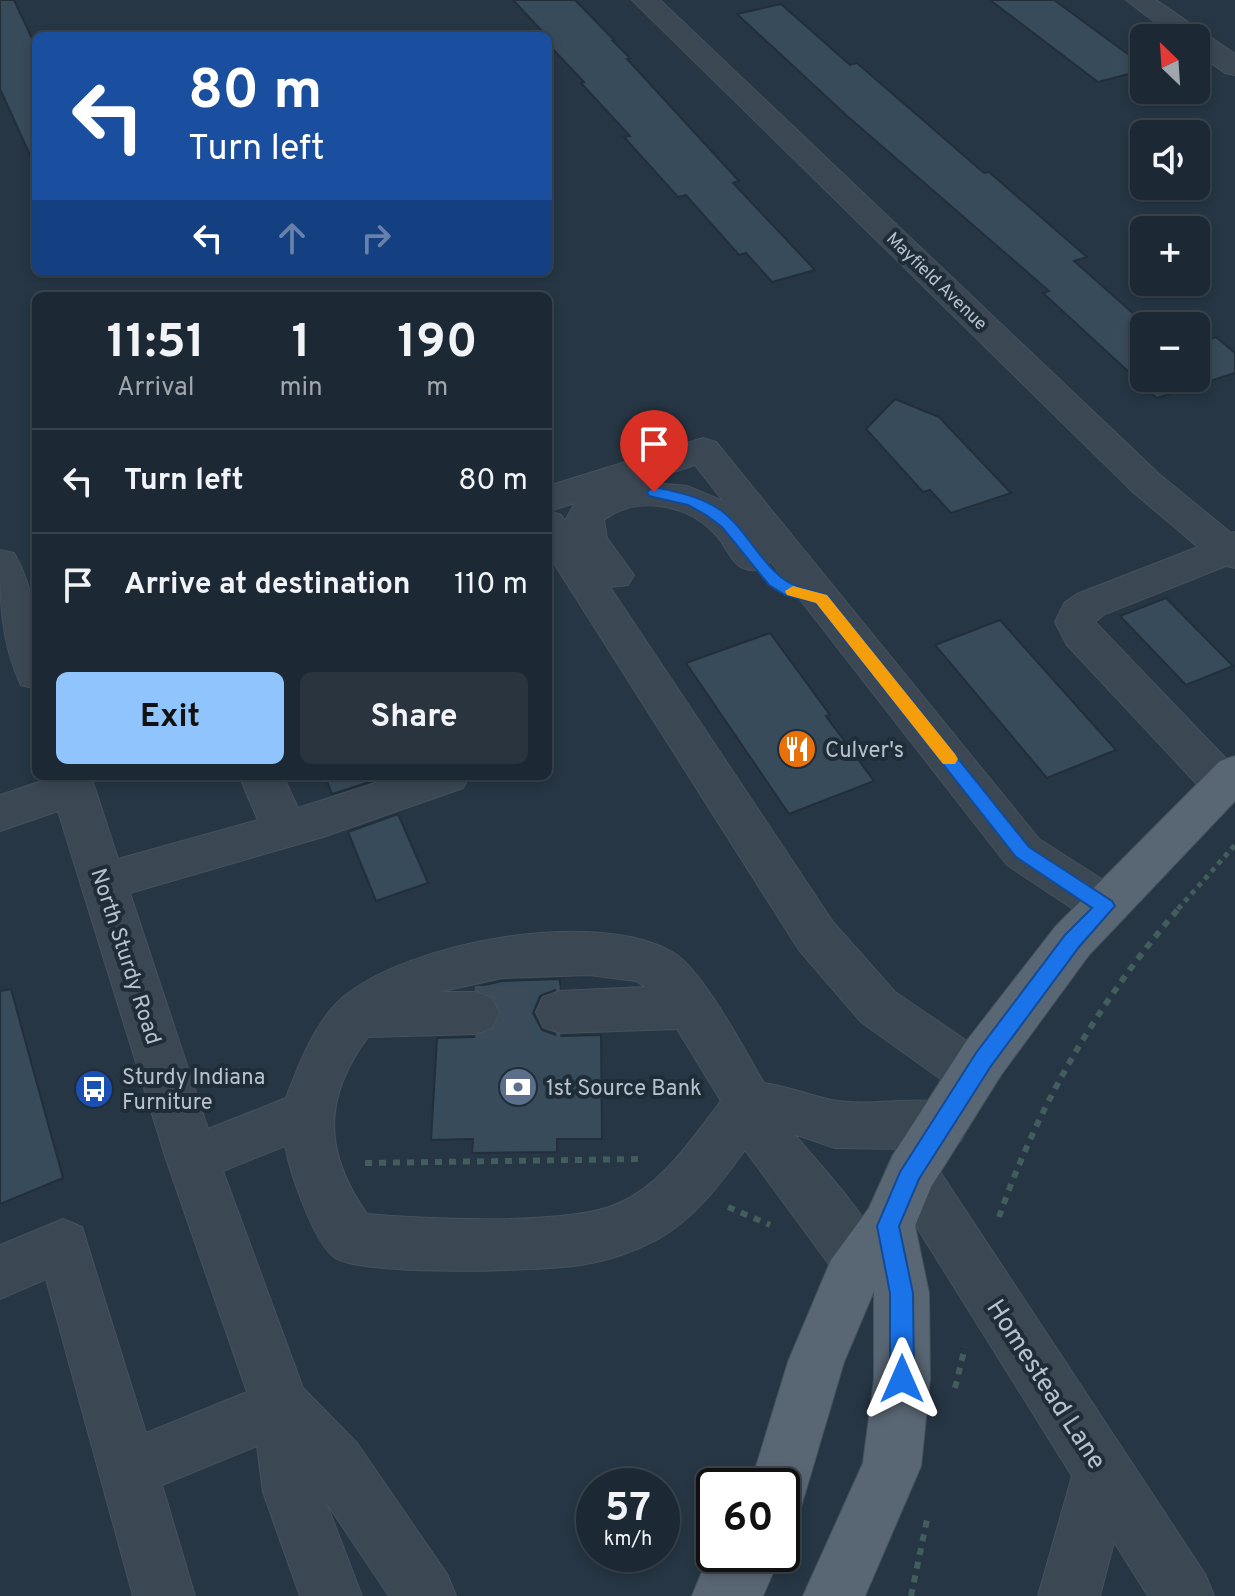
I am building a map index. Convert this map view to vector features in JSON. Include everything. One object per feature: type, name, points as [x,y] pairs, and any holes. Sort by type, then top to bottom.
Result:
[{"type":"main road","points":[[785,1468],[816,1362],[850,1279],[875,1245],[911,1172],[974,1074],[1072,941],[1229,779]]},
{"type":"main road","points":[[834,1596],[892,1466],[902,1379],[902,1293],[875,1245]]},
{"type":"main road","points":[[723,1596],[742,1572]]},
{"type":"street","name":"Mayfield Avenue","points":[[645,0],[1146,483],[1186,519],[1233,550]]},
{"type":"street","points":[[1139,0],[1173,24]]},
{"type":"street","points":[[1210,50],[1235,67]]},
{"type":"street","points":[[552,498],[703,450],[1023,852],[1106,906]]},
{"type":"street","points":[[730,803],[735,755],[585,532],[584,520],[591,509],[632,494],[654,492],[693,501],[727,524],[775,581],[791,591],[822,599]]},
{"type":"street","points":[[552,530],[816,936],[878,1007],[974,1074]]},
{"type":"street","points":[[1229,779],[1081,635],[1075,622],[1079,612],[1091,604],[1233,550]]},
{"type":"street","points":[[0,563],[32,662]]},
{"type":"street","points":[[263,780],[285,830]]},
{"type":"street","points":[[103,882],[285,830],[436,780]]},
{"type":"street","points":[[0,813],[71,782]]},
{"type":"street","name":"North Sturdy Road","points":[[71,782],[192,1159],[281,1407],[293,1492],[331,1596]]},
{"type":"street","points":[[749,1104],[704,1164],[658,1209],[620,1230],[573,1242],[412,1245],[352,1238],[329,1205],[310,1156],[307,1114],[317,1079],[358,1014],[404,986],[459,965],[515,956],[627,957],[658,969],[688,1007],[749,1104],[767,1141],[782,1162],[813,1196],[875,1245]]},
{"type":"street","points":[[560,1012],[688,1007]]},
{"type":"street","points":[[358,1014],[475,1013]]},
{"type":"street","points":[[749,1104],[788,1109],[835,1124],[880,1127],[943,1124]]},
{"type":"street","points":[[192,1159],[307,1114]]},
{"type":"street","name":"Homestead Lane","points":[[911,1172],[1183,1596]]},
{"type":"street","points":[[0,1272],[63,1245],[164,1596]]},
{"type":"street","points":[[128,1470],[281,1407]]},
{"type":"street","name":"North Sturdy Road","points":[[281,1407],[336,1464],[425,1596]]},
{"type":"street","points":[[1069,1596],[1103,1472]]},
{"type":"path","points":[[995,1226],[1030,1134],[1111,993],[1174,911],[1235,845]]},
{"type":"path","points":[[363,1163],[655,1159]]},
{"type":"path","points":[[725,1206],[778,1228]]},
{"type":"building","points":[[0,0],[14,0],[32,38],[32,159],[0,89]]},
{"type":"building","points":[[513,0],[575,0],[739,181],[733,183],[815,270],[772,282],[746,253],[739,255],[686,195],[678,197],[624,137],[630,136],[552,48],[552,32],[543,32]]},
{"type":"building","points":[[990,0],[1054,0],[1130,56],[1130,74],[1098,82]]},
{"type":"building","points":[[781,4],[850,65],[857,63],[984,173],[989,172],[1087,257],[1074,261],[1132,312],[1130,373],[1043,293],[1049,291],[846,115],[737,14]]},
{"type":"building","points":[[1216,337],[1235,353],[1235,373],[1210,381],[1210,339]]},
{"type":"building","points":[[1150,392],[1176,392],[1157,398]]},
{"type":"building","points":[[895,399],[939,417],[1011,493],[951,513],[930,490],[923,492],[866,429]]},
{"type":"building","points":[[1166,598],[1233,666],[1186,685],[1120,616]]},
{"type":"building","points":[[1000,620],[1116,750],[1047,778],[935,645]]},
{"type":"building","name":"Culver's","points":[[770,633],[874,781],[789,814],[686,663]]},
{"type":"building","points":[[327,780],[376,780],[332,794]]},
{"type":"building","points":[[398,814],[428,883],[376,901],[348,832]]},
{"type":"building","name":"1st Source Bank","points":[[560,979],[560,988],[540,996],[533,1013],[542,1030],[559,1036],[601,1035],[602,1139],[557,1139],[557,1152],[472,1153],[473,1139],[431,1140],[437,1038],[475,1037],[493,1031],[502,1014],[495,997],[476,987],[502,981]]},
{"type":"building","points":[[11,989],[63,1178],[0,1204],[0,991]]},
{"type":"tunnel","points":[[475,1013],[560,1012]]},
{"type":"slow traffic","points":[[793,591],[822,599],[949,759]]},
{"type":"place","name":"Culver's","points":[[797,749]]},
{"type":"place","name":"1st Source Bank","points":[[518,1087]]},
{"type":"place","name":"Sturdy Indiana Furniture","points":[[94,1089]]},
{"type":"route","points":[[654,492],[693,501],[712,512],[727,524],[775,581],[791,591],[822,599],[1023,852],[1106,906],[1072,941],[983,1059],[911,1172],[888,1226],[902,1293],[902,1379]]}]
